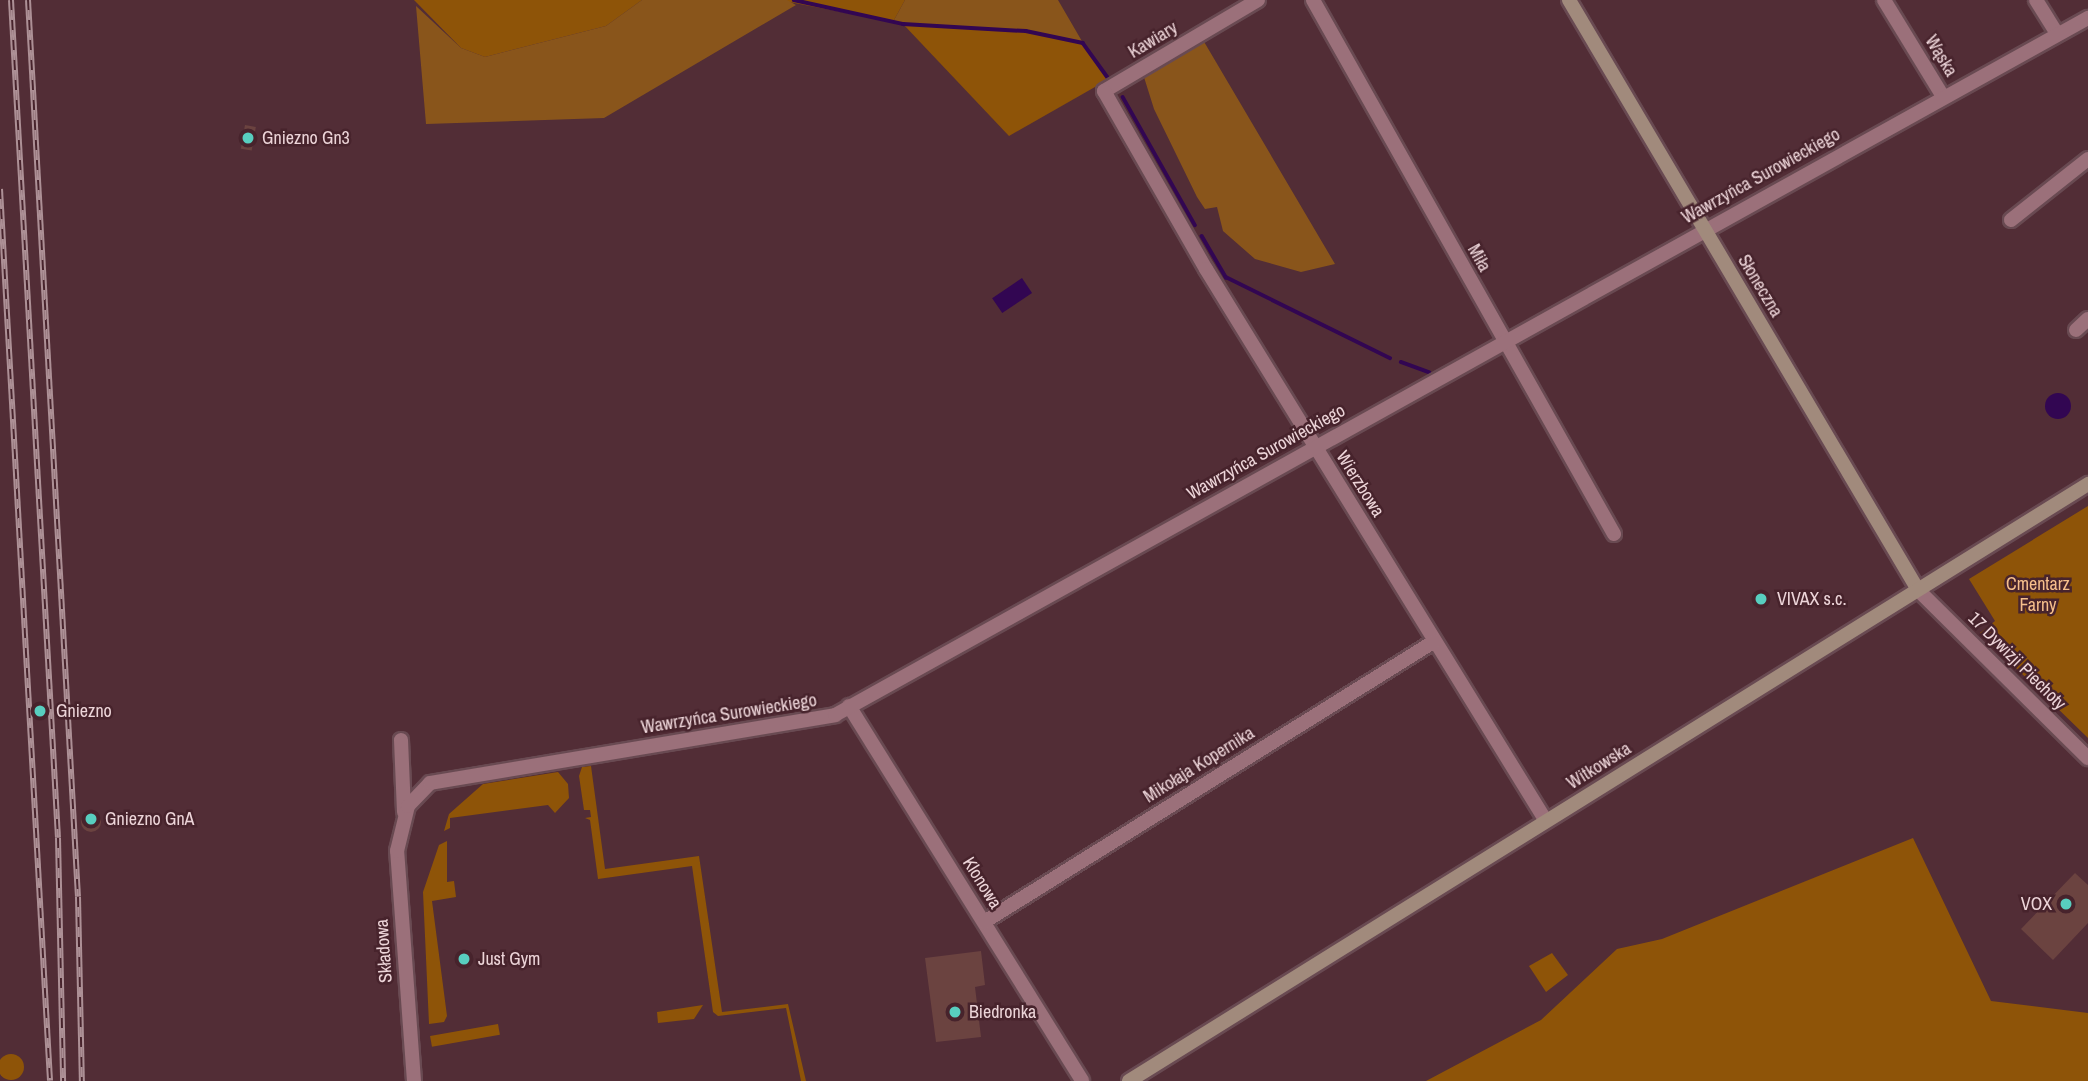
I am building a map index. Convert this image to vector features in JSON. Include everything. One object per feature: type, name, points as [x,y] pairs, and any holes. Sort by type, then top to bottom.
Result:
[{"type":"street","name":"Kawiary","points":[[1104,91],[1258,0]]},
{"type":"street","name":"Miła","points":[[1313,0],[1614,534]]},
{"type":"street","name":"Słoneczna","points":[[1569,0],[1918,590]]},
{"type":"street","name":"Wąska","points":[[1884,0],[1942,95]]},
{"type":"street","points":[[2036,0],[2057,34]]},
{"type":"street","name":"Wawrzyńca Surowieckiego","points":[[424,788],[813,722],[849,706],[1504,343],[1942,95],[2087,20]]},
{"type":"street","name":"Wierzbowa","points":[[1104,91],[1314,447],[1546,821]]},
{"type":"street","points":[[2011,219],[2088,159]]},
{"type":"street","points":[[2076,330],[2088,319]]},
{"type":"street","name":"Witkowska","points":[[1129,1081],[2088,484]]},
{"type":"street","name":"17 Dywizji Piechoty","points":[[1918,590],[2088,758]]},
{"type":"street","name":"Mikołaja Kopernika","points":[[984,922],[1435,641]]},
{"type":"street","name":"Klonowa","points":[[849,706],[1082,1081]]},
{"type":"street","name":"Składowa","points":[[401,740],[404,819],[397,851],[414,1081]]},
{"type":"street","points":[[402,760],[424,788]]},
{"type":"street","name":"Składowa","points":[[404,819],[424,788]]},
{"type":"green space","points":[[414,0],[642,0],[606,26],[485,57],[461,48]]},
{"type":"green space","points":[[779,0],[905,0],[893,22]]},
{"type":"green space","points":[[903,24],[1026,31],[1083,43],[1109,79],[1009,136]]},
{"type":"green space","name":"Cmentarz Farny","points":[[2088,506],[2088,738],[1980,633],[1995,621],[1969,579]]},
{"type":"green space","points":[[591,766],[605,869],[699,856],[722,1012],[788,1004],[806,1081],[801,1081],[786,1008],[718,1016],[713,1012],[692,866],[598,879],[590,820],[585,818],[591,817],[590,810],[584,810],[579,776],[582,767]]},
{"type":"green space","points":[[558,772],[568,784],[569,798],[555,813],[548,805],[450,818],[450,828],[444,831],[449,814],[483,784]]},
{"type":"green space","points":[[1913,838],[1991,1001],[2088,1013],[2088,1081],[1426,1081],[1541,1020],[1617,949],[1662,939]]},
{"type":"green space","points":[[447,841],[447,882],[454,881],[456,897],[432,901],[447,1016],[444,1022],[429,1024],[423,892],[439,845]]},
{"type":"green space","points":[[1552,953],[1568,975],[1546,992],[1529,966]]},
{"type":"green space","points":[[703,1005],[694,1019],[658,1023],[657,1012]]},
{"type":"green space","points":[[498,1024],[500,1035],[432,1047],[430,1036]]},
{"type":"green space","points":[[11,1054],[21,1057],[24,1067],[21,1077],[11,1080],[1,1077],[-2,1067],[1,1057]]},
{"type":"shaded area","points":[[642,0],[787,0],[796,5],[604,118],[426,124],[416,6],[461,48],[485,57],[606,26]]},
{"type":"shaded area","points":[[905,0],[1058,0],[1083,43],[1026,31],[893,22]]},
{"type":"shaded area","points":[[1203,40],[1335,264],[1301,272],[1255,259],[1223,231],[1217,207],[1205,209],[1197,197],[1154,109],[1143,74]]},
{"type":"shaded area","points":[[1022,278],[1032,293],[1002,313],[992,298]]},
{"type":"shaded area","points":[[2058,393],[2067,397],[2071,406],[2067,415],[2058,419],[2049,415],[2045,406],[2049,397]]},
{"type":"building","name":"Gniezno Gn3","points":[[245,125],[256,127],[252,151],[241,149]]},
{"type":"building","name":"Gniezno GnA","points":[[91,812],[98,815],[101,822],[98,829],[91,832],[84,829],[81,822],[84,815]]},
{"type":"building","name":"VOX","points":[[2075,873],[2088,885],[2088,923],[2053,960],[2021,929]]},
{"type":"building","name":"Biedronka","points":[[981,951],[985,985],[975,987],[981,1037],[936,1042],[925,958]]},
{"type":"waterway","points":[[794,0],[903,24],[1026,31],[1083,43],[1109,79]]},
{"type":"waterway","points":[[1123,97],[1195,225]]},
{"type":"waterway","points":[[1202,236],[1226,277],[1390,358]]},
{"type":"waterway","points":[[1401,362],[1429,372]]},
{"type":"railway","points":[[11,0],[58,838],[63,1081]]},
{"type":"railway","points":[[28,0],[78,897],[82,1081]]},
{"type":"railway","points":[[0,189],[50,1081]]},
{"type":"place","name":"Gniezno Gn3","points":[[248,138]]},
{"type":"place","name":"VIVAX s.c.","points":[[1761,599]]},
{"type":"place","name":"Gniezno","points":[[40,711]]},
{"type":"place","name":"Gniezno GnA","points":[[91,819]]},
{"type":"place","name":"VOX","points":[[2066,904]]},
{"type":"place","name":"Just Gym","points":[[464,959]]},
{"type":"place","name":"Biedronka","points":[[955,1012]]}]
